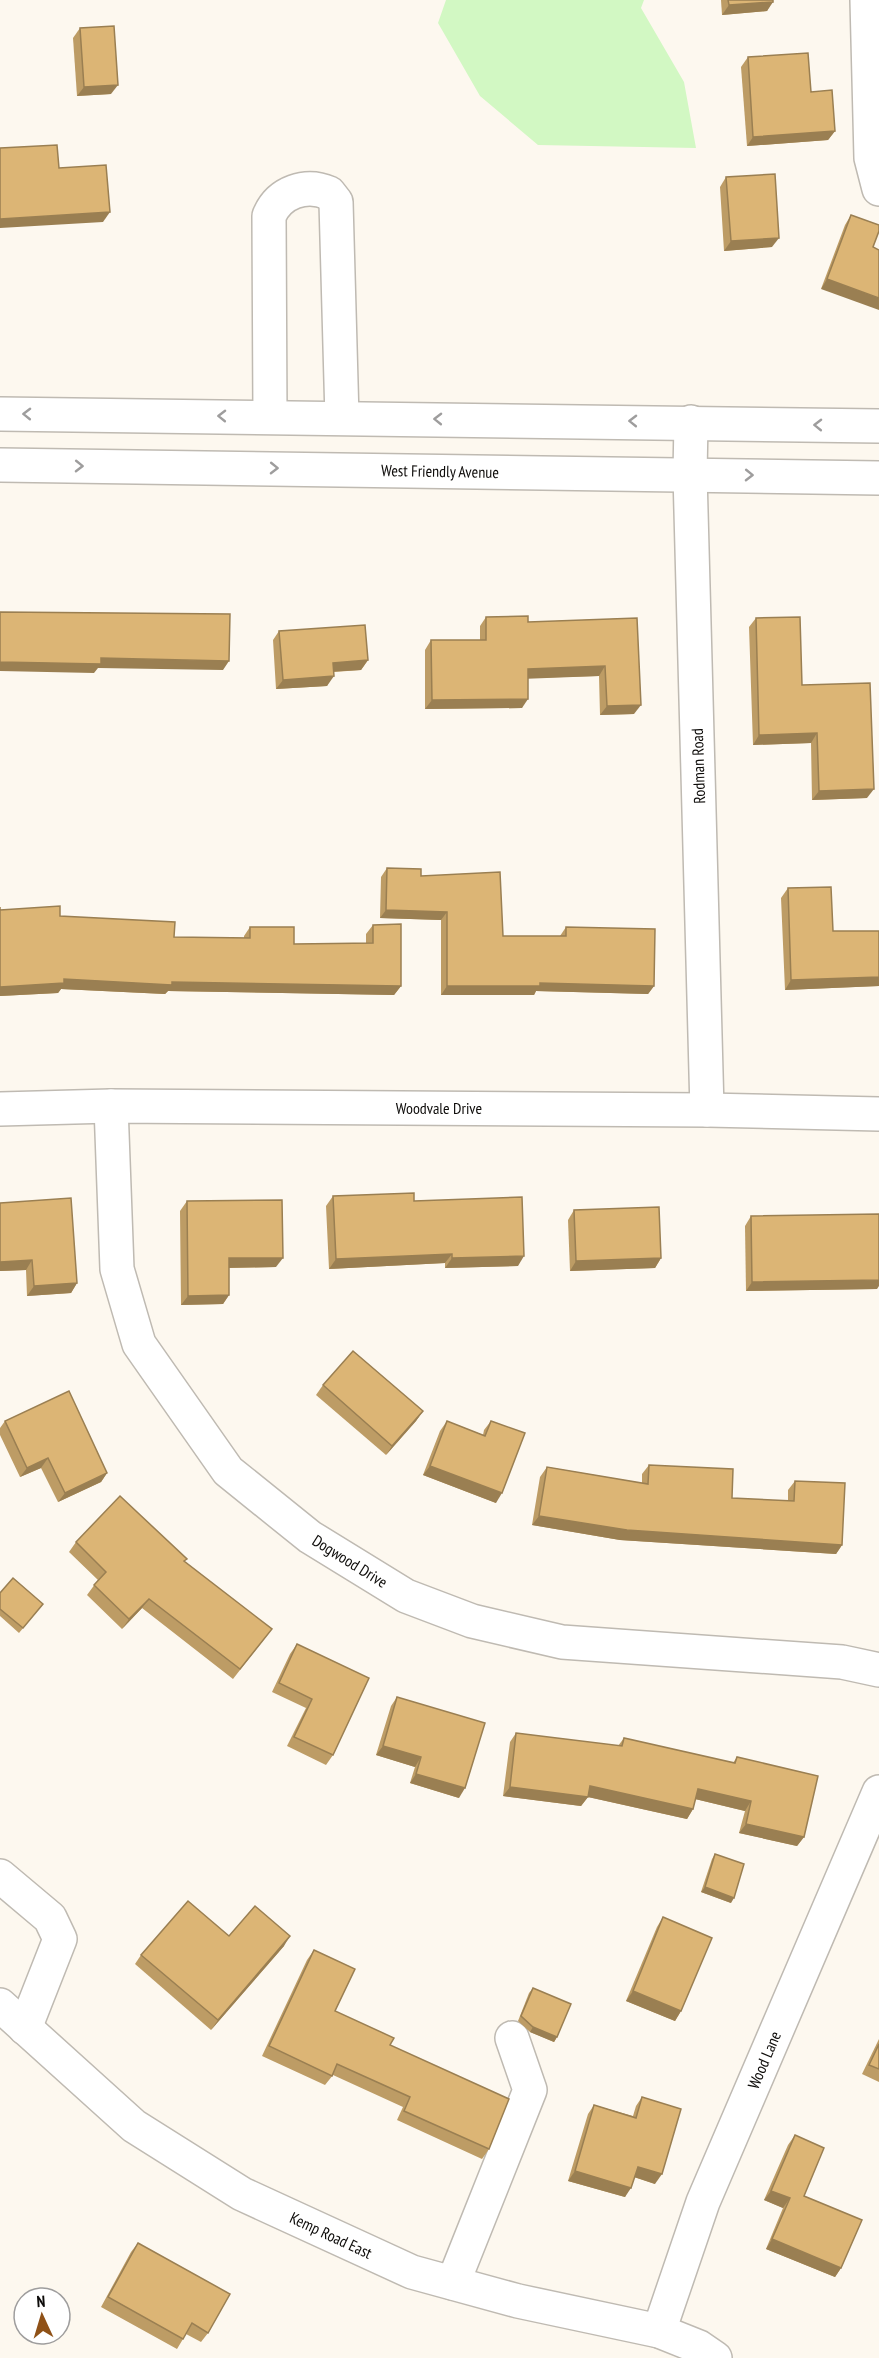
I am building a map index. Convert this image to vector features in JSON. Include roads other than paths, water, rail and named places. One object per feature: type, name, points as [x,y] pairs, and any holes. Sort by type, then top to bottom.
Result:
[{"type":"street","points":[[867,0],[871,158],[879,189]]},
{"type":"street","points":[[270,417],[269,216],[274,203],[299,190],[309,189],[329,193],[336,202],[342,418]]},
{"type":"street","points":[[0,414],[879,426]]},
{"type":"street","name":"Rodman Road","points":[[692,422],[690,474],[707,1110]]},
{"type":"street","name":"West Friendly Avenue","points":[[0,465],[879,478]]},
{"type":"street","name":"Woodvale Drive","points":[[0,1109],[111,1106],[707,1110],[879,1114]]},
{"type":"street","name":"Dogwood Drive","points":[[111,1106],[117,1269],[139,1344],[228,1471],[310,1538],[406,1596],[472,1621],[540,1637],[562,1642],[842,1662],[879,1670]]},
{"type":"street","name":"Wood Lane","points":[[659,2331],[703,2202],[879,1792]]},
{"type":"street","points":[[0,1876],[50,1918],[60,1939],[25,2028]]},
{"type":"street","name":"Kemp Road East","points":[[0,2005],[134,2126],[242,2194],[411,2272],[518,2301],[659,2331],[699,2347],[715,2358]]},
{"type":"street","points":[[453,2283],[530,2090],[512,2038]]}]
